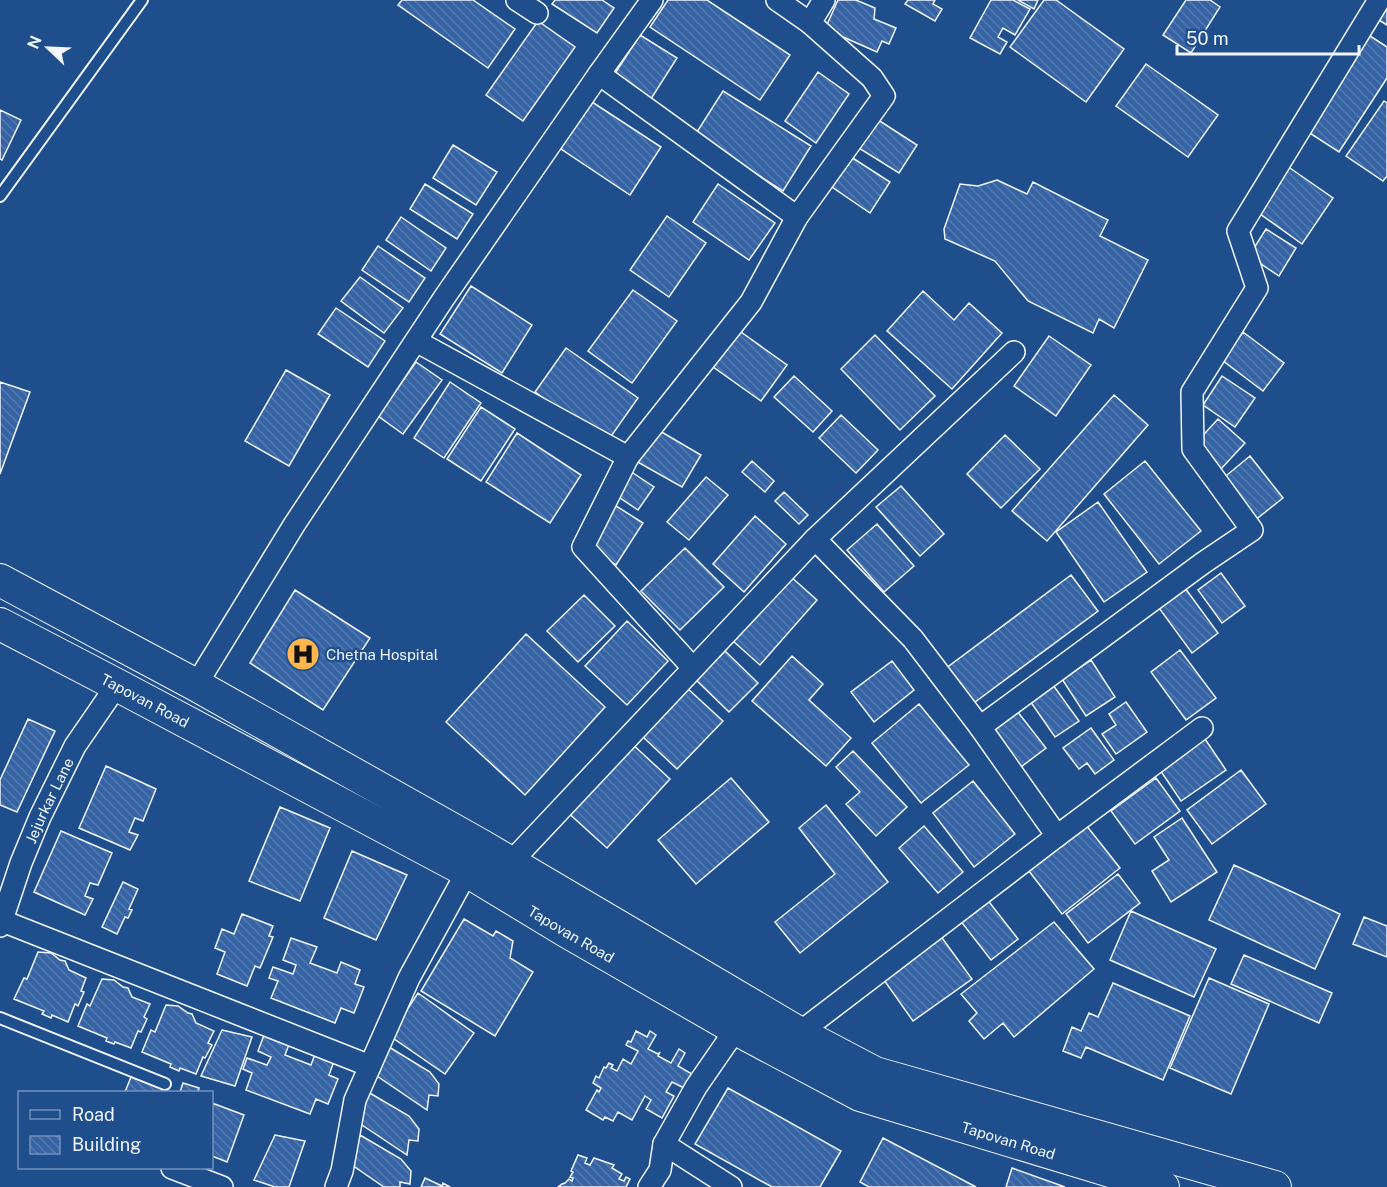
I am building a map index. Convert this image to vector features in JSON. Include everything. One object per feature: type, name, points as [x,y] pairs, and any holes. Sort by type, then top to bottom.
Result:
[{"type":"main road","points":[[0,580],[196,685],[475,858],[511,862],[799,1034],[875,1073],[1275,1187]]},
{"type":"main road","name":"Tapovan Road","points":[[0,624],[117,685],[475,858],[566,932],[736,1029],[860,1095],[1163,1187]]},
{"type":"street","points":[[517,0],[537,13]]},
{"type":"street","points":[[196,685],[294,525],[416,341],[598,74],[652,0]]},
{"type":"street","points":[[693,668],[583,547],[628,457],[751,302],[798,217],[884,96],[872,78],[810,23],[777,0]]},
{"type":"street","points":[[810,23],[824,0]]},
{"type":"street","points":[[980,727],[1203,563],[1252,530],[1193,449],[1192,392],[1257,288],[1238,231],[1379,0]]},
{"type":"street","points":[[598,74],[798,217]]},
{"type":"street","points":[[416,341],[628,457]]},
{"type":"street","points":[[511,862],[815,539],[1014,352]]},
{"type":"street","points":[[815,539],[914,639],[1057,836]]},
{"type":"street","name":"Jejurkar Lane","points":[[0,922],[40,817],[75,746],[117,685]]},
{"type":"street","points":[[799,1034],[1202,728]]},
{"type":"street","points":[[336,1187],[342,1170],[355,1100],[409,978],[475,858]]},
{"type":"street","points":[[0,922],[370,1066]]},
{"type":"street","points":[[649,1187],[660,1170],[664,1144],[696,1087],[736,1029]]},
{"type":"street","points":[[664,1144],[731,1187]]},
{"type":"street","points":[[177,1169],[222,1187]]},
{"type":"lane","points":[[0,196],[142,0]]},
{"type":"lane","points":[[0,1018],[165,1084]]},
{"type":"building","points":[[402,0],[473,0],[515,29],[488,68],[398,5]]},
{"type":"building","points":[[555,0],[602,0],[614,8],[597,33],[552,4]]},
{"type":"building","points":[[668,0],[707,0],[790,55],[760,100],[650,27]]},
{"type":"building","points":[[838,0],[856,0],[875,8],[874,19],[896,28],[889,44],[882,41],[877,52],[825,29]]},
{"type":"building","points":[[908,0],[935,0],[933,4],[942,9],[935,21],[905,4]]},
{"type":"building","points":[[991,0],[1013,0],[1030,9],[1015,35],[1003,28],[998,37],[1007,42],[1000,54],[970,38]]},
{"type":"building","points":[[1018,0],[1038,0],[1034,9]]},
{"type":"building","points":[[1044,0],[1056,0],[1124,49],[1086,102],[1010,47]]},
{"type":"building","points":[[1186,0],[1210,0],[1220,7],[1191,53],[1163,35]]},
{"type":"building","points":[[1387,0],[1387,25],[1374,17]]},
{"type":"building","points":[[538,21],[575,47],[523,121],[486,95]]},
{"type":"building","points":[[1367,34],[1387,47],[1387,78],[1339,152],[1305,130]]},
{"type":"building","points":[[640,35],[677,58],[649,102],[612,78]]},
{"type":"building","points":[[1146,64],[1218,115],[1188,157],[1116,106]]},
{"type":"building","points":[[818,72],[849,94],[816,143],[785,121]]},
{"type":"building","points":[[723,91],[811,146],[783,191],[695,135]]},
{"type":"building","points":[[589,100],[661,147],[630,195],[558,147]]},
{"type":"building","points":[[1384,101],[1387,103],[1387,176],[1383,181],[1346,156]]},
{"type":"building","points":[[0,110],[21,120],[2,160],[0,159]]},
{"type":"building","points":[[872,116],[917,145],[899,173],[854,145]]},
{"type":"building","points":[[453,145],[497,172],[476,205],[433,178]]},
{"type":"building","points":[[848,155],[890,182],[870,213],[829,185]]},
{"type":"building","points":[[1287,166],[1333,198],[1302,244],[1256,211]]},
{"type":"building","points":[[997,180],[1027,194],[1033,182],[1108,220],[1100,236],[1148,260],[1114,328],[1099,319],[1093,333],[1028,301],[995,261],[945,239],[944,229],[960,184],[978,186]]},
{"type":"building","points":[[425,184],[473,214],[457,239],[410,209]]},
{"type":"building","points":[[718,184],[775,223],[749,260],[693,222]]},
{"type":"building","points":[[667,216],[706,243],[669,297],[630,270]]},
{"type":"building","points":[[401,217],[446,248],[431,271],[386,240]]},
{"type":"building","points":[[1266,229],[1296,248],[1279,276],[1249,256]]},
{"type":"building","points":[[378,246],[425,278],[409,302],[362,270]]},
{"type":"building","points":[[360,277],[403,308],[384,333],[341,301]]},
{"type":"building","points":[[471,286],[532,325],[502,373],[440,334]]},
{"type":"building","points":[[633,290],[677,321],[632,383],[588,351]]},
{"type":"building","points":[[923,291],[954,320],[969,303],[1002,333],[952,389],[887,331]]},
{"type":"building","points":[[336,308],[385,341],[368,367],[318,334]]},
{"type":"building","points":[[734,327],[787,365],[761,401],[709,364]]},
{"type":"building","points":[[1243,332],[1284,363],[1263,391],[1222,360]]},
{"type":"building","points":[[875,335],[935,396],[900,430],[841,369]]},
{"type":"building","points":[[1049,336],[1091,365],[1056,416],[1014,386]]},
{"type":"building","points":[[566,348],[638,398],[607,442],[535,392]]},
{"type":"building","points":[[416,362],[442,380],[403,434],[378,416]]},
{"type":"building","points":[[286,370],[330,395],[289,466],[245,441]]},
{"type":"building","points":[[794,376],[832,411],[813,432],[774,397]]},
{"type":"building","points":[[1222,376],[1255,398],[1235,427],[1203,405]]},
{"type":"building","points":[[0,382],[30,392],[0,474]]},
{"type":"building","points":[[450,382],[481,403],[444,458],[414,438]]},
{"type":"building","points":[[1114,395],[1148,425],[1047,541],[1012,511]]},
{"type":"building","points":[[481,407],[515,429],[481,481],[447,459]]},
{"type":"building","points":[[841,415],[878,450],[856,473],[819,438]]},
{"type":"building","points":[[1218,419],[1245,443],[1221,469],[1195,444]]},
{"type":"building","points":[[653,427],[701,455],[682,487],[634,460]]},
{"type":"building","points":[[517,433],[581,475],[550,523],[486,482]]},
{"type":"building","points":[[1005,435],[1040,469],[1001,508],[967,474]]},
{"type":"building","points":[[1250,456],[1283,498],[1254,521],[1221,480]]},
{"type":"building","points":[[752,461],[774,481],[765,492],[742,472]]},
{"type":"building","points":[[1145,461],[1201,531],[1159,564],[1104,494]]},
{"type":"building","points":[[630,471],[654,487],[638,510],[614,494]]},
{"type":"building","points":[[706,477],[728,495],[689,540],[667,522]]},
{"type":"building","points":[[901,486],[944,534],[920,556],[876,507]]},
{"type":"building","points":[[784,492],[808,515],[799,524],[775,501]]},
{"type":"building","points":[[1098,502],[1147,572],[1104,602],[1056,532]]},
{"type":"building","points":[[613,504],[643,523],[616,565],[586,546]]},
{"type":"building","points":[[755,516],[786,544],[744,592],[713,564]]},
{"type":"building","points":[[877,524],[914,566],[884,592],[847,550]]},
{"type":"building","points":[[685,548],[724,587],[680,630],[641,591]]},
{"type":"building","points":[[1221,573],[1245,606],[1222,623],[1198,590]]},
{"type":"building","points":[[1071,575],[1098,611],[971,705],[945,669]]},
{"type":"building","points":[[790,576],[817,600],[760,665],[733,641]]},
{"type":"building","points":[[1185,588],[1218,633],[1192,653],[1159,608]]},
{"type":"building","points":[[295,590],[370,638],[323,710],[250,663]]},
{"type":"building","points":[[584,595],[615,626],[578,662],[547,631]]},
{"type":"building","points":[[627,621],[668,661],[627,705],[585,666]]},
{"type":"building","points":[[526,634],[605,707],[525,795],[446,722]]},
{"type":"building","points":[[1180,650],[1216,698],[1186,720],[1151,672]]},
{"type":"building","points":[[725,651],[758,683],[729,712],[696,680]]},
{"type":"building","points":[[792,656],[823,684],[809,700],[851,738],[826,766],[752,701]]},
{"type":"building","points":[[1091,660],[1115,697],[1086,716],[1062,679]]},
{"type":"building","points":[[892,661],[914,690],[874,722],[851,692]]},
{"type":"building","points":[[1053,685],[1079,721],[1055,737],[1030,701]]},
{"type":"building","points":[[687,688],[723,721],[677,769],[642,736]]},
{"type":"building","points":[[1126,702],[1147,732],[1116,754],[1102,734],[1116,725],[1109,714]]},
{"type":"building","points":[[919,704],[969,765],[921,803],[872,743]]},
{"type":"building","points":[[1017,711],[1046,748],[1017,770],[989,733]]},
{"type":"building","points":[[28,719],[55,731],[17,812],[0,805],[0,780]]},
{"type":"building","points":[[1091,728],[1114,760],[1095,774],[1087,763],[1079,769],[1063,748]]},
{"type":"building","points":[[1205,739],[1226,770],[1181,801],[1160,770]]},
{"type":"building","points":[[629,741],[670,779],[607,848],[566,811]]},
{"type":"building","points":[[853,751],[907,807],[876,836],[846,804],[860,792],[836,767]]},
{"type":"building","points":[[106,766],[156,789],[143,821],[135,818],[129,832],[138,835],[130,850],[79,828]]},
{"type":"building","points":[[1241,770],[1266,804],[1212,844],[1187,810]]},
{"type":"building","points":[[731,778],[769,822],[696,884],[658,840]]},
{"type":"building","points":[[1156,778],[1180,811],[1135,844],[1111,811]]},
{"type":"building","points":[[973,781],[1015,834],[974,867],[933,813]]},
{"type":"building","points":[[826,805],[888,882],[800,953],[775,922],[835,874],[799,828]]},
{"type":"building","points":[[280,807],[330,828],[300,901],[249,881]]},
{"type":"building","points":[[1182,818],[1217,872],[1171,902],[1152,871],[1169,860],[1154,837]]},
{"type":"building","points":[[1086,825],[1120,868],[1062,914],[1029,871]]},
{"type":"building","points":[[924,826],[963,872],[938,893],[899,848]]},
{"type":"building","points":[[61,831],[112,853],[98,885],[90,883],[85,896],[93,899],[85,915],[34,892]]},
{"type":"building","points":[[352,851],[407,875],[376,940],[324,918]]},
{"type":"building","points":[[1234,865],[1340,914],[1315,969],[1209,920]]},
{"type":"building","points":[[1118,874],[1140,903],[1088,943],[1066,914]]},
{"type":"building","points":[[123,882],[138,889],[129,909],[132,910],[128,918],[125,917],[117,934],[102,927]]},
{"type":"building","points":[[986,898],[1018,939],[991,960],[959,919]]},
{"type":"building","points":[[1131,911],[1216,949],[1194,997],[1110,960]]},
{"type":"building","points":[[242,914],[273,926],[269,936],[273,937],[260,968],[255,966],[247,986],[217,974],[225,952],[215,948],[222,929],[234,934]]},
{"type":"building","points":[[1364,917],[1387,926],[1387,957],[1353,944]]},
{"type":"building","points":[[464,919],[493,936],[496,931],[513,941],[510,958],[533,972],[495,1036],[421,991]]},
{"type":"building","points":[[1054,922],[1094,969],[1014,1037],[1003,1023],[984,1039],[969,1021],[977,1013],[961,994]]},
{"type":"building","points":[[937,931],[972,979],[913,1021],[879,973]]},
{"type":"building","points":[[291,938],[317,947],[310,963],[337,973],[341,962],[360,970],[355,984],[364,987],[354,1013],[341,1008],[335,1023],[271,998],[278,981],[269,978],[273,967],[293,974],[296,965],[283,960]]},
{"type":"building","points":[[38,952],[51,953],[65,961],[69,970],[86,978],[81,991],[84,992],[78,1006],[75,1004],[68,1022],[52,1015],[51,1018],[42,1014],[44,1011],[14,999],[24,978],[27,979]]},
{"type":"building","points":[[1244,955],[1332,993],[1319,1023],[1231,984]]},
{"type":"building","points":[[1209,978],[1269,1004],[1231,1094],[1170,1068]]},
{"type":"building","points":[[102,979],[114,980],[128,988],[132,997],[150,1004],[144,1017],[147,1019],[141,1032],[138,1031],[131,1048],[106,1041],[107,1038],[78,1026],[87,1004],[90,1006]]},
{"type":"building","points":[[1113,983],[1190,1016],[1163,1080],[1086,1047],[1081,1058],[1063,1051],[1072,1027],[1081,1031],[1089,1013],[1098,1017]]},
{"type":"building","points":[[418,993],[474,1033],[445,1074],[390,1036]]},
{"type":"building","points":[[166,1005],[178,1006],[192,1014],[196,1023],[214,1031],[208,1043],[212,1045],[205,1058],[203,1057],[196,1074],[180,1068],[179,1071],[170,1067],[171,1064],[142,1052],[151,1030],[155,1032]]},
{"type":"building","points":[[222,1030],[252,1037],[235,1086],[201,1076]]},
{"type":"building","points":[[266,1030],[291,1039],[285,1055],[311,1065],[315,1054],[334,1061],[329,1075],[338,1079],[328,1104],[316,1099],[310,1114],[246,1090],[252,1073],[243,1069],[247,1058],[267,1065],[271,1057],[258,1051]]},
{"type":"building","points":[[636,1031],[647,1037],[650,1031],[656,1035],[648,1049],[658,1054],[660,1052],[658,1056],[671,1063],[679,1049],[685,1053],[678,1066],[692,1074],[684,1088],[672,1082],[666,1092],[674,1096],[662,1118],[646,1109],[651,1100],[645,1096],[632,1120],[618,1112],[613,1121],[605,1117],[603,1120],[586,1110],[597,1090],[599,1092],[601,1088],[593,1083],[596,1076],[599,1078],[604,1067],[606,1068],[609,1063],[613,1065],[611,1068],[617,1071],[623,1059],[631,1064],[638,1051],[626,1045],[628,1041],[631,1042]]},
{"type":"building","points":[[389,1047],[430,1072],[439,1084],[438,1096],[429,1095],[427,1110],[377,1076]]},
{"type":"building","points":[[131,1077],[163,1089],[162,1091],[125,1091]]},
{"type":"building","points":[[183,1083],[199,1088],[198,1091],[180,1091]]},
{"type":"building","points":[[728,1088],[841,1151],[820,1187],[772,1187],[695,1144]]},
{"type":"building","points":[[368,1092],[409,1116],[419,1129],[418,1141],[409,1140],[407,1155],[356,1121]]},
{"type":"building","points":[[213,1103],[244,1115],[227,1162],[213,1156]]},
{"type":"building","points":[[275,1135],[305,1141],[289,1187],[275,1187],[254,1180]]},
{"type":"building","points":[[360,1135],[401,1159],[411,1171],[410,1184],[400,1182],[400,1187],[384,1187],[349,1163]]},
{"type":"building","points":[[883,1138],[976,1187],[869,1187],[860,1182]]},
{"type":"building","points":[[578,1155],[587,1158],[585,1163],[590,1165],[594,1158],[614,1165],[612,1168],[622,1174],[619,1179],[624,1181],[626,1177],[630,1179],[626,1187],[558,1187],[569,1179],[572,1181],[573,1178],[570,1177],[573,1172],[571,1171]]},
{"type":"building","points":[[1012,1168],[1065,1187],[1006,1187]]},
{"type":"building","points":[[425,1178],[442,1186],[443,1183],[450,1187],[421,1187]]},
{"type":"place","name":"Chetna Hospital","points":[[303,654]]}]
